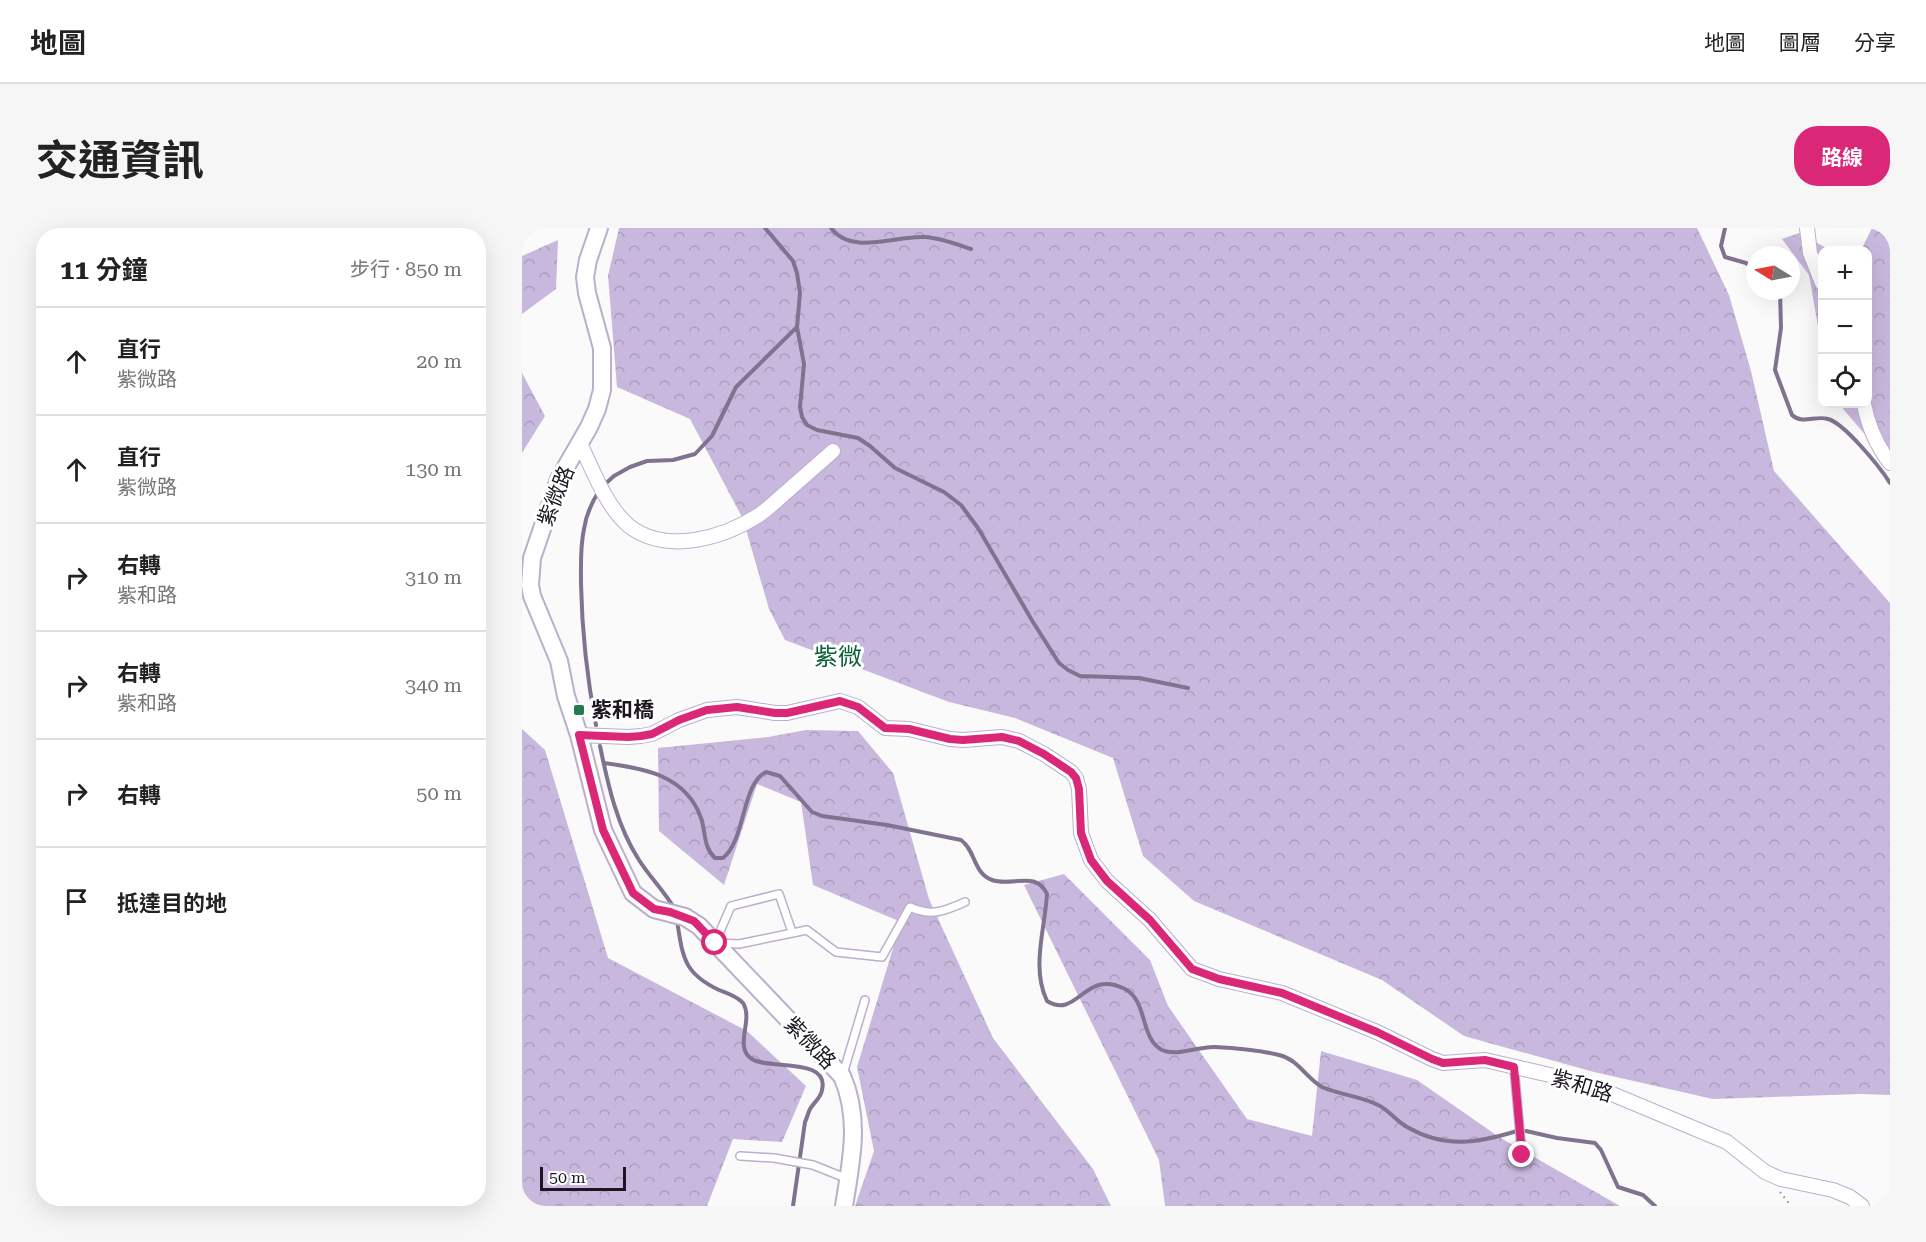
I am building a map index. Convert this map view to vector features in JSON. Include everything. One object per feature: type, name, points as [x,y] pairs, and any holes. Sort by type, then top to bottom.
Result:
[{"type":"street","name":"紫微路","points":[[599,228],[585,277],[586,293],[602,348],[602,390],[597,409],[560,479],[532,558],[527,597],[556,650],[603,830],[633,893],[654,909],[677,915],[699,926],[842,1076],[853,1110],[854,1134],[844,1206]]},
{"type":"street","points":[[1807,228],[1810,253],[1818,273]]},
{"type":"street","points":[[1865,408],[1875,437],[1890,463]]},
{"type":"street","points":[[580,443],[597,481],[629,526],[655,540],[680,542],[734,529],[760,514],[832,451]]},
{"type":"street","name":"紫和路","points":[[579,735],[641,736],[652,734],[679,720],[707,710],[737,707],[787,713],[840,701],[858,707],[885,728],[909,729],[950,739],[1002,737],[1019,741],[1044,754],[1076,778],[1079,789],[1081,833],[1091,860],[1107,881],[1150,920],[1192,969],[1219,979],[1282,993],[1377,1032],[1443,1063],[1485,1060],[1600,1089],[1727,1142],[1765,1172],[1781,1179],[1833,1190],[1850,1197],[1862,1206]]},
{"type":"lane","points":[[792,932],[779,894],[731,906],[715,943],[739,944],[807,930],[836,952],[882,957],[910,907],[925,913],[946,911],[965,902]]},
{"type":"lane","points":[[842,1076],[865,1000]]},
{"type":"lane","points":[[1514,1067],[1522,1155]]},
{"type":"lane","points":[[740,1156],[806,1164],[848,1179]]},
{"type":"green space","points":[[619,228],[1697,228],[1729,295],[1751,371],[1774,471],[1890,603],[1890,1095],[1713,1099],[1594,1072],[1464,1036],[1382,980],[1194,901],[1143,856],[1113,758],[1015,718],[949,702],[785,640],[769,609],[743,519],[690,419],[617,387],[608,276]]},
{"type":"green space","points":[[1872,228],[1890,228],[1890,464],[1842,408],[1872,408],[1872,246],[1863,246]]},
{"type":"green space","points":[[1799,233],[1823,246],[1818,246],[1818,326],[1809,275],[1800,263],[1800,246],[1787,246],[1782,239]]},
{"type":"green space","points":[[558,240],[556,289],[522,314],[522,256]]},
{"type":"green space","points":[[522,373],[545,416],[522,453]]},
{"type":"green space","points":[[522,729],[545,750],[608,958],[747,1031],[806,1086],[782,1142],[733,1139],[707,1206],[522,1206]]},
{"type":"green space","points":[[806,730],[858,731],[893,773],[929,899],[993,1038],[1093,1169],[1111,1206],[855,1206],[874,1151],[857,1067],[901,922],[813,885],[801,802],[757,784],[724,885],[659,831],[658,748],[768,737]]},
{"type":"green space","points":[[1064,874],[1150,960],[1168,1006],[1247,1119],[1312,1136],[1321,1051],[1417,1080],[1499,1137],[1620,1206],[1165,1206],[1159,1160],[1024,885]]},
{"type":"waterway","points":[[604,485],[630,467],[647,461],[673,460],[695,454],[712,436],[736,387],[797,327],[800,293],[797,273],[793,261],[765,228]]},
{"type":"waterway","points":[[831,228],[850,241],[862,243],[925,237],[971,249]]},
{"type":"waterway","points":[[1725,228],[1721,246],[1725,257],[1746,263]]},
{"type":"waterway","points":[[1780,300],[1781,328],[1775,370],[1792,415],[1805,420],[1823,418],[1835,422],[1861,447],[1890,483]]},
{"type":"waterway","points":[[797,327],[804,364],[800,407],[807,425],[817,430],[858,438],[895,468],[944,492],[961,505],[978,528],[1059,663],[1080,676],[1139,678],[1188,688]]},
{"type":"waterway","points":[[596,725],[584,637],[581,563],[586,519],[599,491]]},
{"type":"waterway","points":[[600,746],[610,790],[631,847],[674,908]]},
{"type":"waterway","points":[[604,763],[648,771],[662,776],[685,792],[694,803],[701,818],[707,844],[715,858],[723,858],[730,849],[736,838],[752,788],[766,772],[780,776],[812,812],[822,816],[887,825],[961,840],[970,850],[986,877],[1000,882],[1030,881],[1037,883],[1047,894],[1039,962],[1042,988],[1047,1001],[1058,1005],[1066,1004],[1090,989],[1111,984],[1125,989],[1132,995],[1141,1011],[1150,1038],[1162,1050],[1181,1052],[1223,1047],[1286,1057],[1322,1087],[1358,1097],[1382,1107],[1407,1127],[1435,1139],[1475,1141],[1517,1131]]},
{"type":"waterway","points":[[677,921],[683,954],[691,970],[707,984],[743,1003],[746,1010],[744,1048],[747,1054],[760,1062],[808,1069],[817,1073],[822,1080],[819,1098],[810,1109],[805,1122],[793,1206]]},
{"type":"waterway","points":[[1526,1131],[1595,1143],[1601,1150],[1618,1187],[1643,1195],[1655,1206]]},
{"type":"place","name":"紫和橋","points":[[579,710]]},
{"type":"district","name":"紫微","points":[[838,657]]},
{"type":"route","points":[[715,943],[694,921],[654,909],[633,893],[603,830],[579,735],[641,736],[652,734],[679,720],[707,710],[737,707],[787,713],[840,701],[858,707],[885,728],[917,730],[950,739],[1002,737],[1019,741],[1044,754],[1076,778],[1079,789],[1081,833],[1091,860],[1107,881],[1150,920],[1192,969],[1219,979],[1282,993],[1377,1032],[1443,1063],[1485,1060],[1514,1067],[1522,1155]]}]
